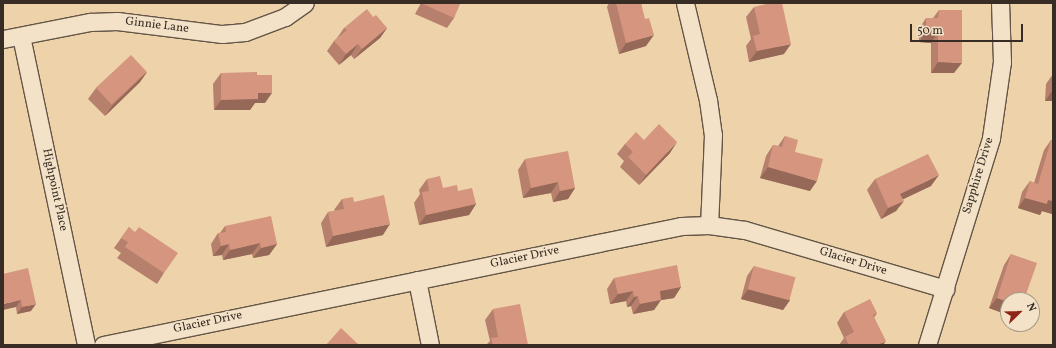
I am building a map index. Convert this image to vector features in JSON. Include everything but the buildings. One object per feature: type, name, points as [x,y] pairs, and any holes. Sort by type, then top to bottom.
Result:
[{"type":"street","name":"Ginnie Lane","points":[[3,39],[90,22],[117,21],[222,34],[245,32],[285,17],[305,3]]},
{"type":"street","points":[[685,3],[708,100],[713,135],[708,225]]},
{"type":"street","name":"Sapphire Drive","points":[[927,345],[991,138],[997,108],[1002,62],[1000,3]]},
{"type":"street","name":"Highpoint Place","points":[[21,36],[86,345]]},
{"type":"street","name":"Glacier Drive","points":[[103,345],[681,226],[708,225],[744,230],[944,290]]},
{"type":"street","points":[[417,280],[430,345]]}]
